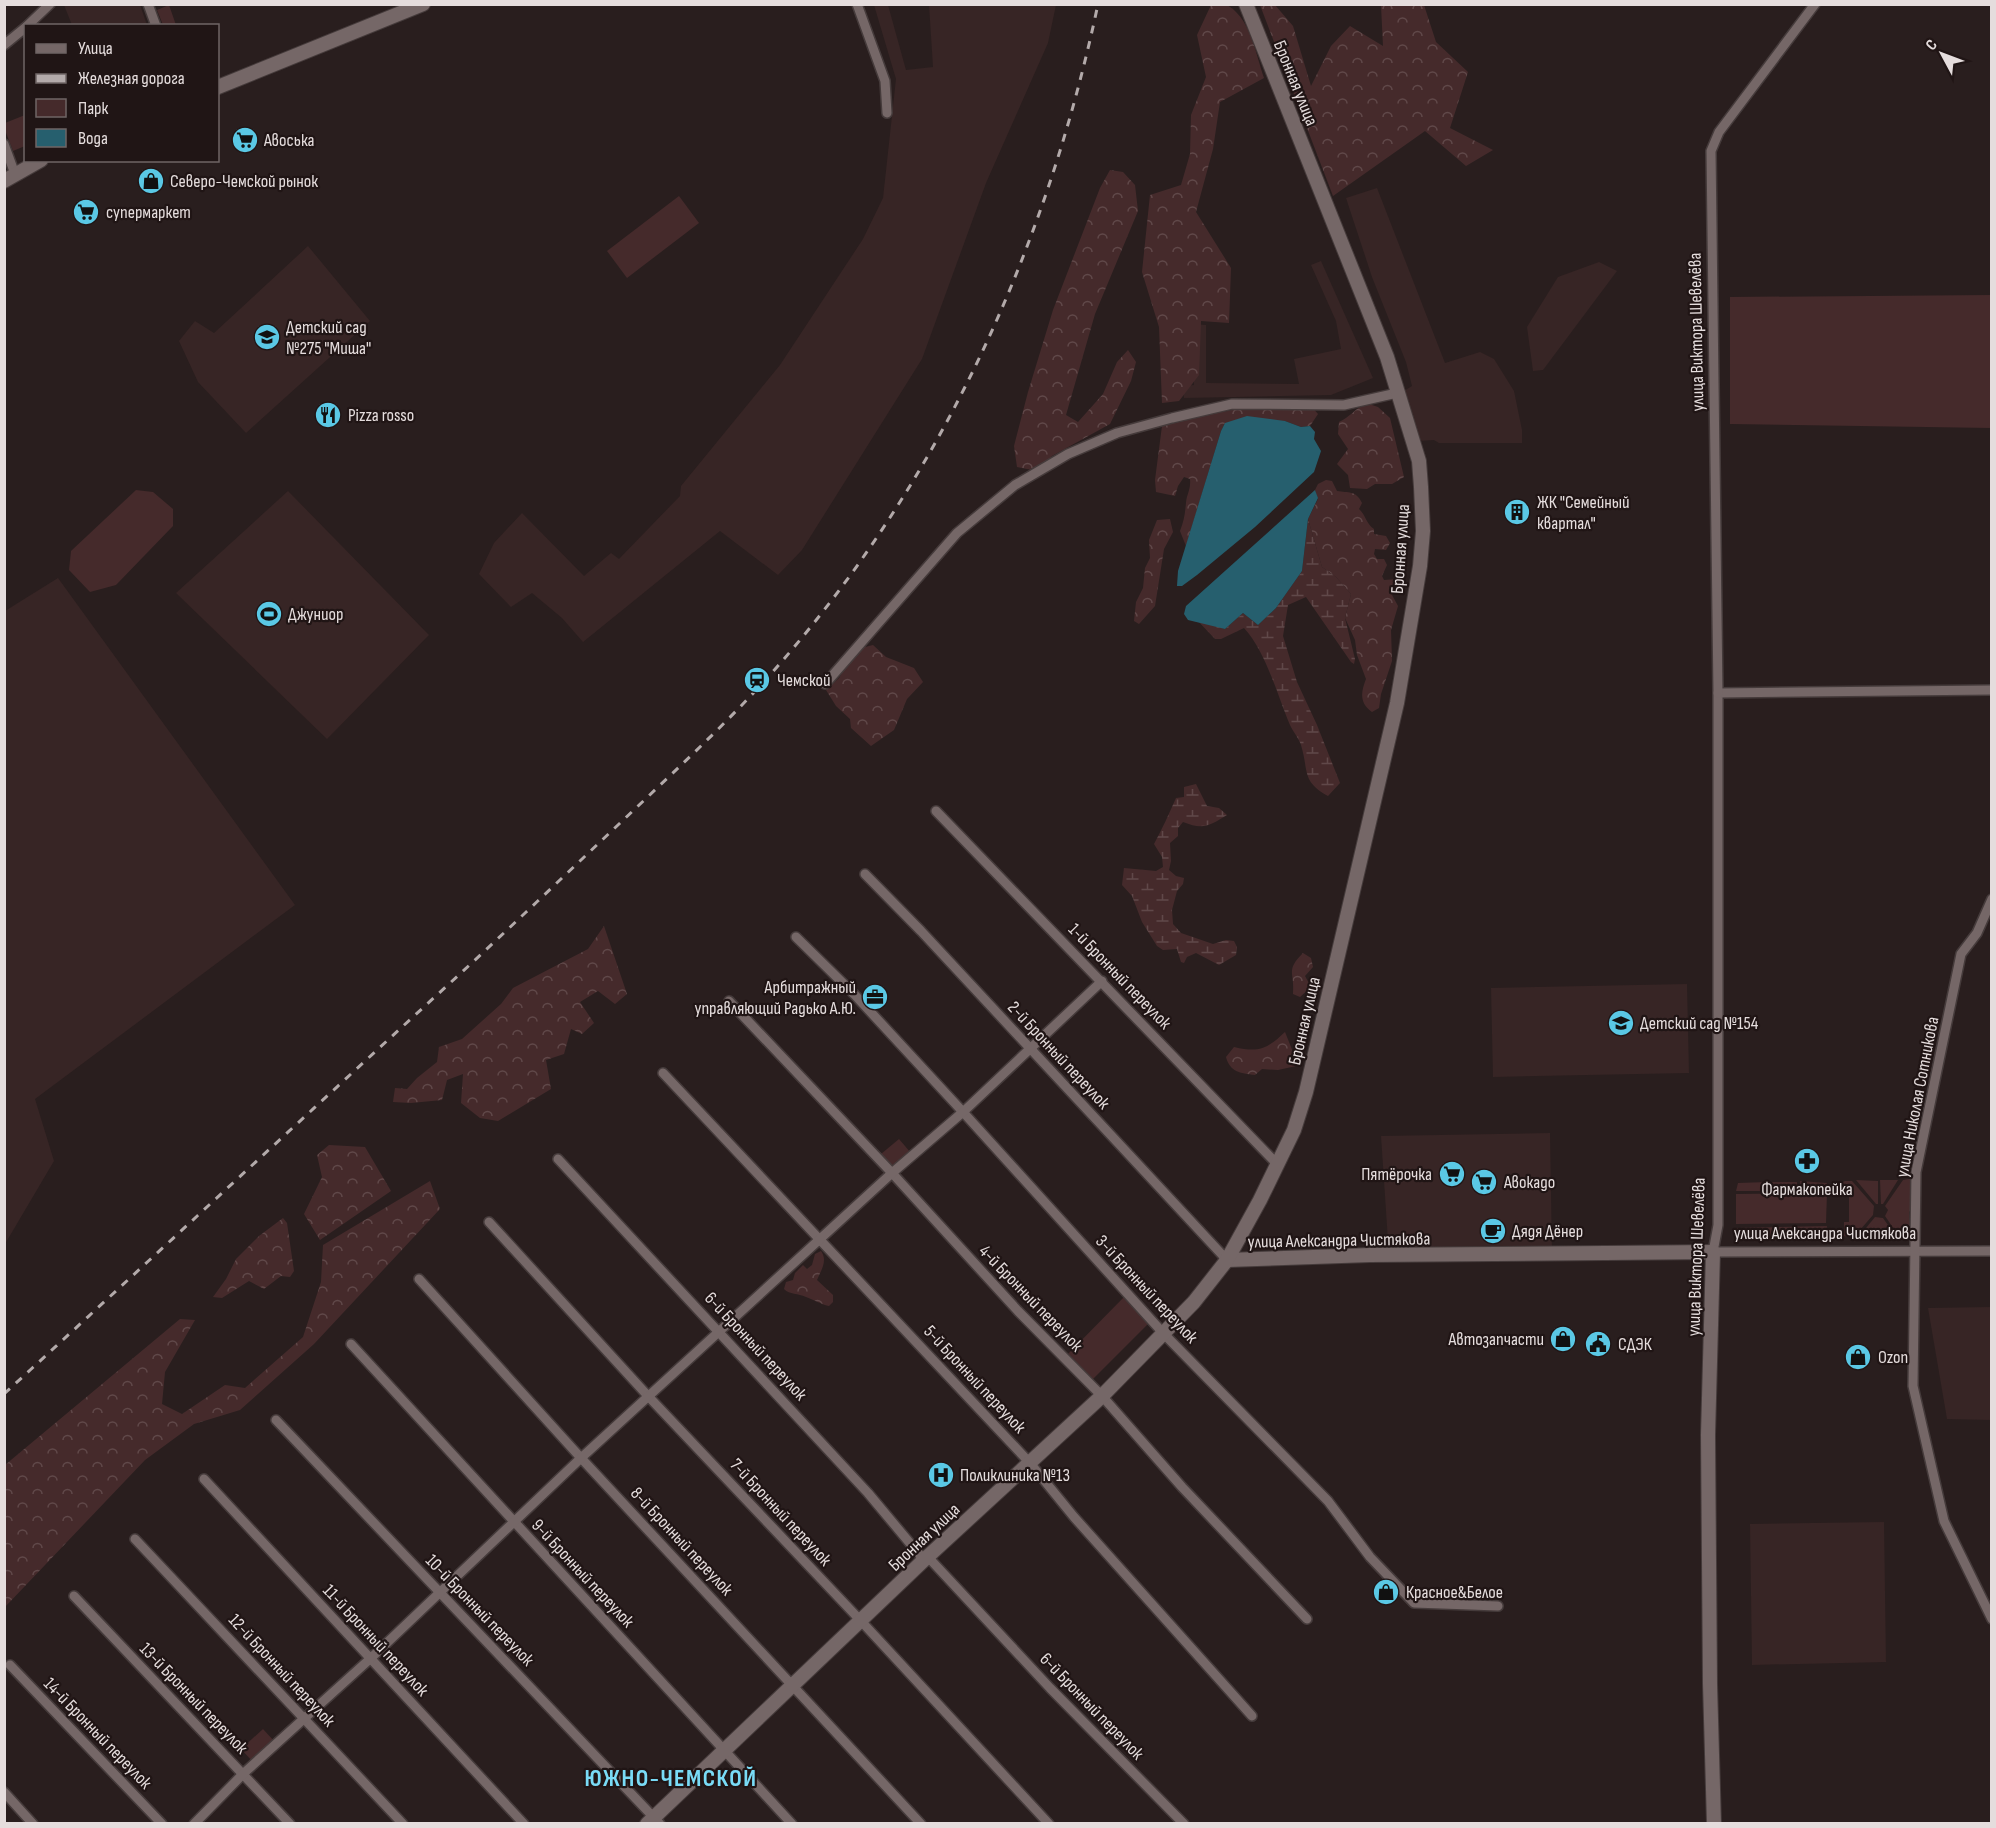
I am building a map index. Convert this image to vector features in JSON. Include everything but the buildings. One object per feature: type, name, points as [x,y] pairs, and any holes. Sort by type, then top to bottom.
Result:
[{"type":"street","points":[[28,24],[50,4]]},
{"type":"street","points":[[148,4],[155,24]]},
{"type":"street","points":[[219,87],[423,4]]},
{"type":"street","points":[[857,4],[885,81],[887,113]]},
{"type":"street","name":"Бронная улица","points":[[654,1821],[724,1750],[1102,1396],[1194,1302],[1227,1260],[1278,1165],[1294,1130],[1306,1092],[1397,703],[1414,612],[1423,531],[1422,487],[1419,461],[1387,357],[1246,4]]},
{"type":"street","name":"улица Виктора Шевелёва","points":[[1714,1824],[1710,1684],[1708,1435],[1713,1252],[1718,1226],[1718,693],[1711,151],[1719,132],[1815,4]]},
{"type":"street","points":[[4,45],[24,28]]},
{"type":"street","points":[[4,144],[10,178],[38,162]]},
{"type":"street","points":[[825,684],[957,533],[1015,485],[1068,454],[1118,433],[1232,404],[1344,405],[1397,393]]},
{"type":"street","points":[[1718,693],[1992,690]]},
{"type":"street","name":"1-й Бронный переулок","points":[[936,812],[1278,1165]]},
{"type":"street","name":"2-й Бронный переулок","points":[[865,874],[921,931],[1227,1260]]},
{"type":"street","name":"улица Николая Сотникова","points":[[1992,899],[1977,933],[1961,954],[1916,1172],[1913,1386],[1944,1521],[1992,1619]]},
{"type":"street","name":"3-й Бронный переулок","points":[[796,937],[854,994],[1164,1334],[1328,1501],[1370,1557],[1414,1603],[1498,1606]]},
{"type":"street","points":[[194,1824],[244,1773],[371,1658],[581,1458],[892,1173],[963,1112],[1102,981]]},
{"type":"street","name":"4-й Бронный переулок","points":[[729,1000],[1018,1311],[1102,1396],[1182,1487],[1307,1619]]},
{"type":"street","name":"5-й Бронный переулок","points":[[663,1073],[1030,1463],[1074,1517],[1252,1716]]},
{"type":"street","name":"6-й Бронный переулок","points":[[558,1159],[721,1332],[926,1559],[1184,1824]]},
{"type":"street","name":"7-й Бронный переулок","points":[[489,1222],[648,1396],[1049,1824]]},
{"type":"street","name":"улица Александра Чистякова","points":[[1227,1260],[1370,1255],[1992,1251]]},
{"type":"street","name":"8-й Бронный переулок","points":[[420,1280],[581,1458],[921,1824]]},
{"type":"street","name":"9-й Бронный переулок","points":[[351,1344],[792,1824]]},
{"type":"street","name":"10-й Бронный переулок","points":[[276,1420],[654,1821]]},
{"type":"street","name":"11-й Бронный переулок","points":[[204,1479],[524,1824]]},
{"type":"street","name":"12-й Бронный переулок","points":[[135,1539],[404,1824]]},
{"type":"street","name":"13-й Бронный переулок","points":[[74,1596],[290,1824]]},
{"type":"street","name":"14-й Бронный переулок","points":[[10,1665],[162,1824]]},
{"type":"street","points":[[4,1792],[33,1824]]},
{"type":"shaded area","points":[[64,5],[140,5],[147,24],[72,24]]},
{"type":"shaded area","points":[[874,5],[888,5],[906,70],[933,67],[929,5],[1056,5],[1048,43],[986,183],[922,359],[802,550],[778,575],[720,531],[583,642],[562,618],[532,593],[511,607],[479,574],[494,543],[522,513],[584,576],[611,553],[619,559],[680,496],[681,486],[780,365],[863,239],[883,198],[896,79]]},
{"type":"shaded area","points":[[1377,188],[1445,363],[1480,352],[1494,359],[1514,391],[1522,430],[1522,443],[1418,441],[1404,391],[1412,386],[1406,362],[1372,277],[1346,198]]},
{"type":"shaded area","name":"Детский сад №275 \"Миша\"","points":[[308,246],[370,321],[246,433],[198,382],[179,341],[195,321],[214,333]]},
{"type":"shaded area","points":[[1321,261],[1373,378],[1331,395],[1184,398],[1182,386],[1194,385],[1194,324],[1206,325],[1206,383],[1299,384],[1294,359],[1341,349],[1336,321],[1311,265]]},
{"type":"shaded area","points":[[1599,262],[1617,271],[1543,370],[1533,371],[1527,327],[1558,277]]},
{"type":"shaded area","points":[[288,491],[429,635],[327,739],[176,593]]},
{"type":"shaded area","points":[[58,578],[295,905],[35,1099],[54,1161],[5,1244],[5,611]]},
{"type":"shaded area","points":[[1687,984],[1689,1073],[1493,1077],[1491,988]]},
{"type":"shaded area","points":[[1550,1133],[1552,1253],[1389,1256],[1381,1136]]},
{"type":"shaded area","points":[[1991,1307],[1991,1420],[1947,1419],[1928,1308]]},
{"type":"shaded area","points":[[1884,1522],[1886,1662],[1752,1665],[1750,1524]]},
{"type":"green space","points":[[169,5],[176,24],[163,24],[157,10]]},
{"type":"green space","points":[[1211,5],[1228,6],[1243,21],[1252,39],[1264,78],[1220,102],[1213,149],[1196,212],[1231,268],[1229,323],[1201,321],[1199,375],[1179,401],[1162,403],[1159,327],[1142,272],[1150,195],[1181,185],[1190,154],[1191,115],[1206,77],[1197,35]]},
{"type":"green space","points":[[1260,5],[1275,5],[1293,26],[1311,86],[1331,46],[1350,26],[1383,46],[1381,5],[1424,5],[1436,42],[1468,72],[1450,128],[1493,150],[1466,166],[1425,131],[1333,196]]},
{"type":"green space","points":[[24,115],[24,146],[13,151],[5,130],[5,123]]},
{"type":"green space","points":[[1110,170],[1123,172],[1135,185],[1138,211],[1095,314],[1066,415],[1078,422],[1103,394],[1117,362],[1128,350],[1136,362],[1131,381],[1110,424],[1052,456],[1037,471],[1017,467],[1014,446],[1053,310],[1100,188]]},
{"type":"green space","points":[[679,196],[699,223],[627,278],[607,251]]},
{"type":"green space","points":[[1991,295],[1991,428],[1730,424],[1730,297]]},
{"type":"green space","points":[[1366,403],[1378,407],[1390,418],[1404,477],[1392,484],[1375,484],[1367,489],[1350,488],[1348,475],[1337,464],[1348,449],[1338,434],[1339,422]]},
{"type":"green space","points":[[1243,406],[1311,406],[1318,414],[1310,426],[1301,427],[1285,421],[1225,423],[1186,546],[1180,531],[1190,479],[1184,477],[1175,496],[1156,492],[1155,480],[1162,426],[1166,421],[1228,411]]},
{"type":"green space","points":[[1326,480],[1332,481],[1337,491],[1351,493],[1360,499],[1362,503],[1359,509],[1374,529],[1374,534],[1386,536],[1390,543],[1386,550],[1375,549],[1374,554],[1377,559],[1384,559],[1387,565],[1382,576],[1384,580],[1398,579],[1401,585],[1392,595],[1398,606],[1391,630],[1392,661],[1381,694],[1379,708],[1372,712],[1363,701],[1362,693],[1366,679],[1357,655],[1355,640],[1345,618],[1351,594],[1336,577],[1322,567],[1308,519],[1318,499],[1315,490],[1318,484]]},
{"type":"green space","points":[[136,490],[153,492],[173,509],[173,526],[116,585],[90,592],[69,570],[71,551]]},
{"type":"green space","points":[[1170,519],[1173,532],[1164,549],[1155,606],[1139,624],[1134,621],[1136,602],[1143,588],[1145,568],[1150,558],[1149,540],[1157,520]]},
{"type":"green space","points":[[1308,519],[1322,567],[1336,577],[1351,594],[1345,618],[1355,659],[1354,664],[1306,597],[1288,605],[1283,636],[1297,682],[1340,783],[1328,796],[1319,791],[1307,775],[1300,742],[1290,725],[1265,661],[1252,638],[1244,628],[1221,639],[1215,639],[1197,620],[1225,629],[1243,613],[1258,625],[1276,608],[1302,571]]},
{"type":"green space","points":[[873,645],[886,657],[914,668],[923,682],[907,699],[894,730],[871,746],[851,728],[850,719],[836,706],[826,690],[839,678],[857,649]]},
{"type":"green space","points":[[1196,784],[1207,806],[1219,808],[1227,815],[1206,826],[1183,822],[1178,828],[1178,836],[1170,843],[1169,870],[1176,876],[1184,878],[1183,884],[1177,891],[1172,910],[1173,924],[1181,933],[1213,944],[1226,940],[1234,941],[1237,947],[1236,955],[1219,965],[1196,953],[1187,957],[1184,963],[1181,962],[1177,949],[1163,950],[1157,946],[1142,922],[1132,896],[1122,885],[1124,868],[1156,871],[1163,867],[1162,857],[1154,844],[1176,798],[1184,797],[1184,787]]},
{"type":"green space","points":[[604,926],[627,994],[615,1004],[598,991],[580,1002],[594,1023],[582,1034],[571,1029],[564,1054],[546,1060],[551,1089],[498,1121],[480,1118],[461,1103],[463,1074],[447,1080],[442,1100],[393,1102],[395,1088],[407,1089],[437,1062],[439,1047],[462,1039],[501,1004],[513,988],[588,949]]},
{"type":"green space","points":[[1303,953],[1311,958],[1313,967],[1305,976],[1311,987],[1300,997],[1293,994],[1292,968]]},
{"type":"green space","points":[[1285,1032],[1297,1062],[1296,1066],[1278,1070],[1262,1069],[1255,1075],[1236,1071],[1230,1066],[1226,1057],[1234,1047],[1250,1050],[1262,1048]]},
{"type":"green space","points":[[899,1139],[911,1153],[893,1168],[881,1154]]},
{"type":"green space","points":[[329,1145],[365,1147],[391,1191],[320,1240],[304,1214],[322,1177],[317,1155]]},
{"type":"green space","points":[[1915,1178],[1913,1207],[1909,1212],[1910,1238],[1900,1238],[1885,1216],[1888,1210],[1885,1206],[1903,1180]]},
{"type":"green space","points":[[1856,1180],[1878,1181],[1878,1204],[1876,1204]]},
{"type":"green space","points":[[1880,1180],[1898,1180],[1883,1204],[1881,1204]]},
{"type":"green space","points":[[430,1181],[440,1209],[314,1344],[240,1410],[194,1424],[145,1460],[5,1607],[5,1465],[180,1319],[195,1320],[165,1372],[162,1404],[182,1414],[225,1385],[245,1388],[303,1337],[321,1282],[323,1245]]},
{"type":"green space","points":[[1800,1181],[1827,1183],[1826,1190],[1801,1191]]},
{"type":"green space","points":[[1852,1181],[1874,1206],[1873,1215],[1853,1238],[1844,1236],[1844,1222],[1849,1222],[1849,1195],[1843,1195],[1843,1182]]},
{"type":"green space","points":[[1767,1182],[1767,1191],[1736,1191],[1738,1183]]},
{"type":"green space","points":[[1770,1182],[1797,1182],[1797,1191],[1771,1191]]},
{"type":"green space","points":[[1827,1193],[1826,1223],[1736,1224],[1736,1194]]},
{"type":"green space","points":[[1875,1217],[1883,1218],[1897,1238],[1857,1239]]},
{"type":"green space","points":[[283,1218],[287,1223],[294,1271],[290,1277],[281,1276],[264,1289],[249,1281],[222,1298],[213,1297],[226,1279],[236,1259],[259,1236]]},
{"type":"green space","points":[[1827,1226],[1825,1238],[1808,1239],[1807,1236],[1742,1240],[1737,1238],[1736,1228]]},
{"type":"green space","points":[[821,1251],[824,1262],[817,1280],[833,1295],[833,1302],[829,1306],[784,1289],[786,1282],[793,1280],[795,1273],[803,1265],[807,1269],[812,1265],[815,1254]]},
{"type":"green space","points":[[1125,1296],[1149,1323],[1092,1380],[1067,1355]]},
{"type":"green space","points":[[263,1729],[274,1741],[252,1761],[241,1749]]},
{"type":"water","points":[[1247,416],[1285,421],[1301,427],[1310,426],[1315,432],[1314,439],[1321,451],[1314,472],[1255,527],[1197,575],[1182,586],[1177,586],[1178,571],[1221,431],[1225,423]]},
{"type":"water","points":[[1315,490],[1318,498],[1308,519],[1302,571],[1276,608],[1258,625],[1243,613],[1225,629],[1188,620],[1184,614],[1186,606]]},
{"type":"railway","points":[[4,1394],[463,971],[683,763],[759,687],[822,613],[878,535],[929,453],[974,368],[1014,280],[1047,190],[1075,98],[1098,4]]},
{"type":"place","name":"Авоська","points":[[245,140]]},
{"type":"place","name":"Северо-Чемской рынок","points":[[151,181]]},
{"type":"place","name":"супермаркет","points":[[86,212]]},
{"type":"place","name":"Детский сад №275 \"Миша\"","points":[[267,337]]},
{"type":"place","name":"Pizza rosso","points":[[328,415]]},
{"type":"place","name":"ЖК \"Семейный квартал\"","points":[[1517,512]]},
{"type":"place","name":"Джуниор","points":[[269,614]]},
{"type":"place","name":"Чемской","points":[[757,680]]},
{"type":"place","name":"Арбитражный управляющий Радько А.Ю.","points":[[875,997]]},
{"type":"place","name":"Детский сад №154","points":[[1621,1023]]},
{"type":"place","name":"Фармакопейка","points":[[1807,1161]]},
{"type":"place","name":"Пятёрочка","points":[[1452,1174]]},
{"type":"place","name":"Авокадо","points":[[1484,1182]]},
{"type":"place","name":"Дядя Дёнер","points":[[1493,1231]]},
{"type":"place","name":"Автозапчасти","points":[[1563,1339]]},
{"type":"place","name":"СДЭК","points":[[1598,1344]]},
{"type":"place","name":"Ozon","points":[[1858,1357]]},
{"type":"place","name":"Поликлиника №13","points":[[941,1475]]},
{"type":"place","name":"Красное&Белое","points":[[1386,1592]]},
{"type":"district","name":"ЮЖНО-ЧЕМСКОЙ","points":[[671,1778]]}]
